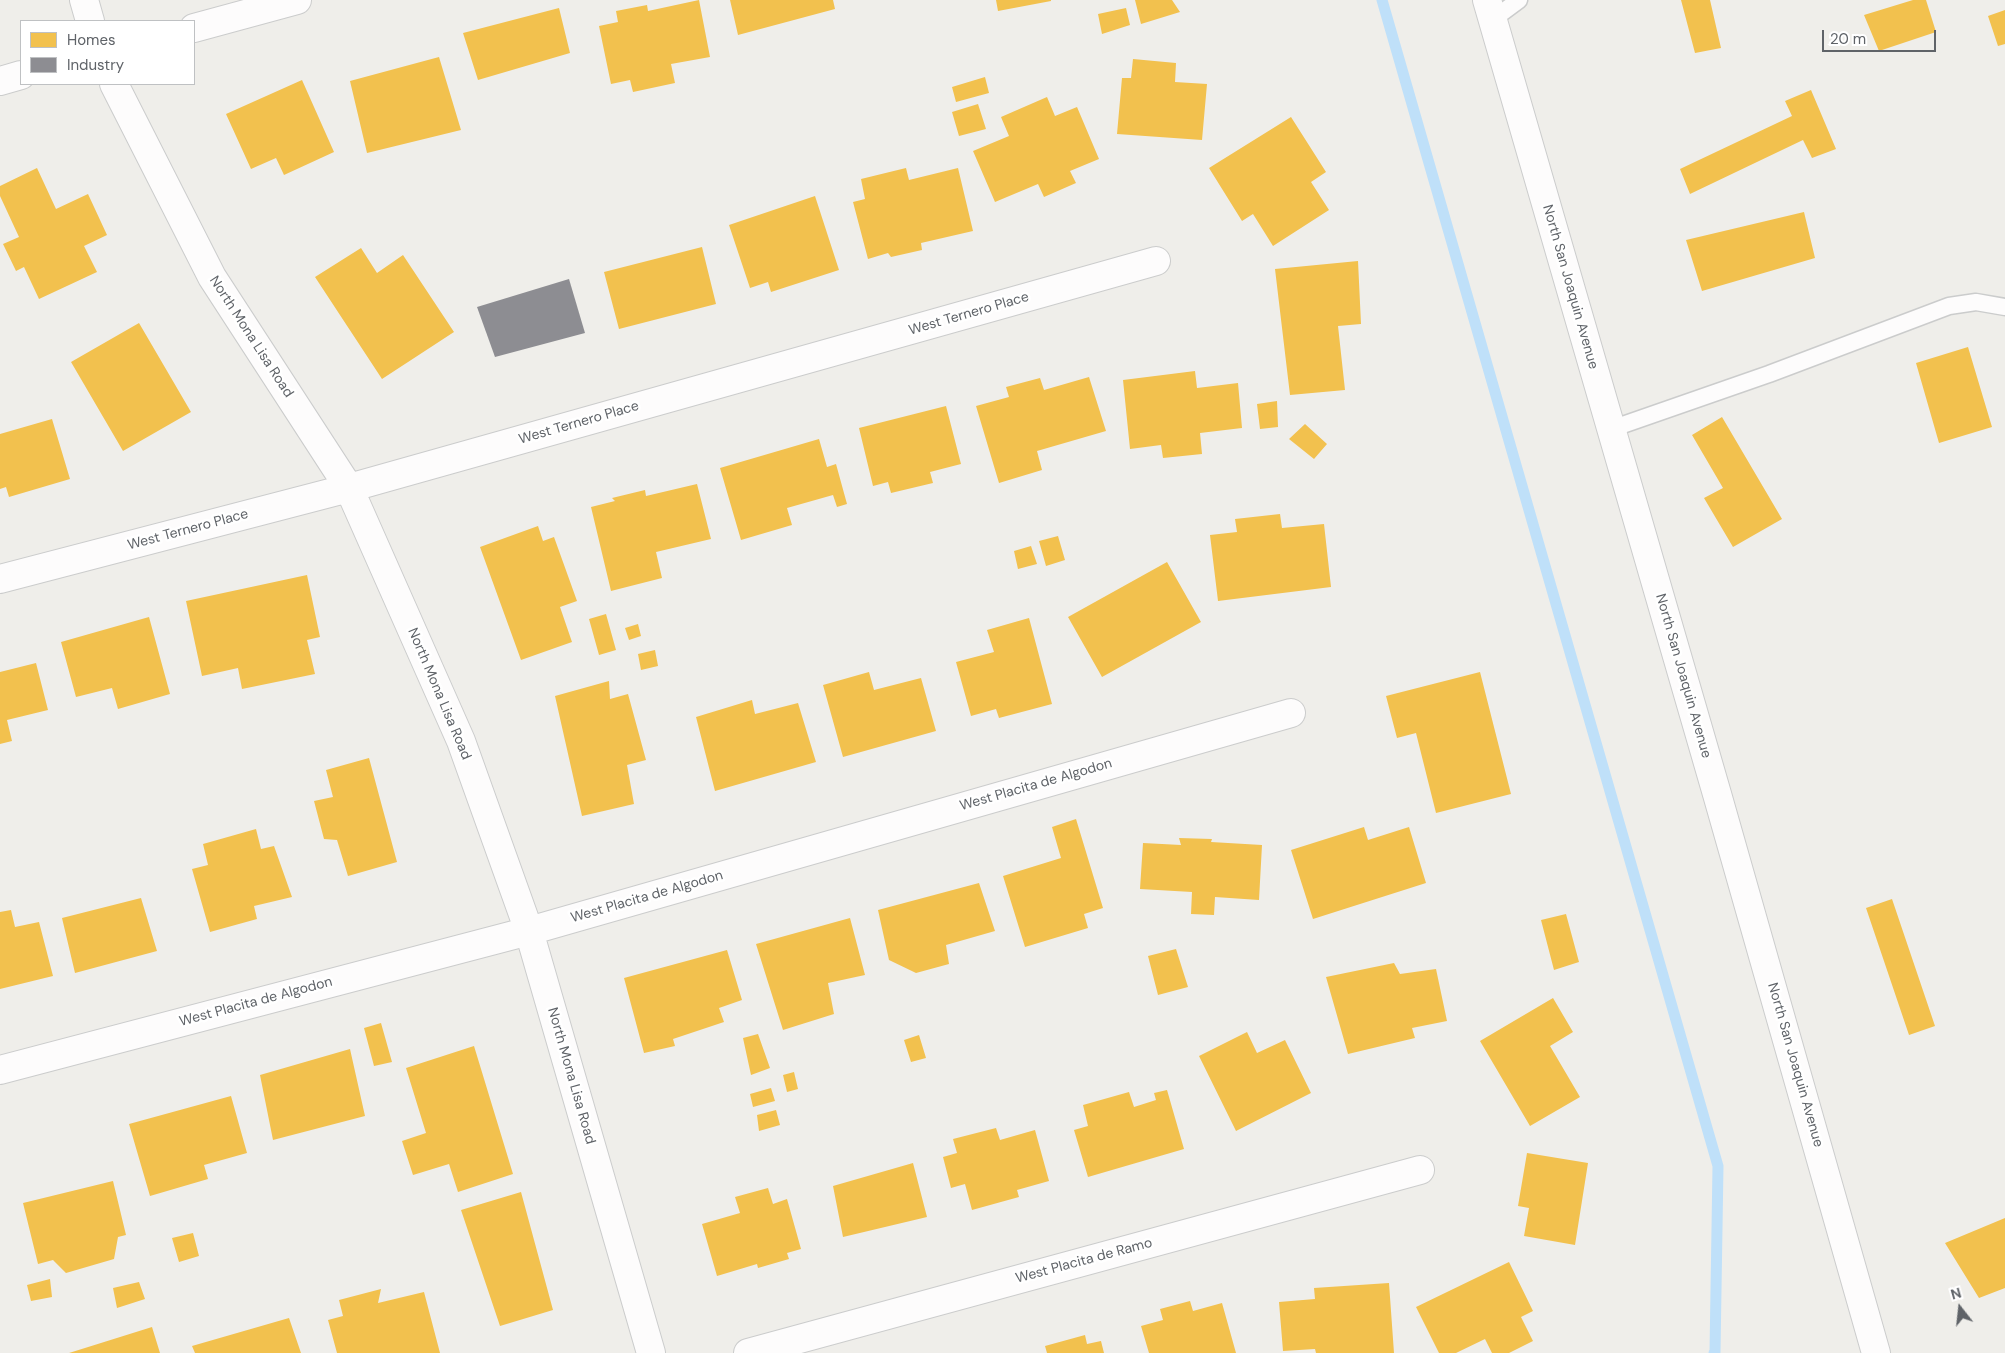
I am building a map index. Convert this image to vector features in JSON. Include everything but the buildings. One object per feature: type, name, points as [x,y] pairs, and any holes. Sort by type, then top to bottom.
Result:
[{"type":"street","points":[[84,0],[90,20]]},
{"type":"street","points":[[195,28],[297,0]]},
{"type":"street","name":"North San Joaquin Avenue","points":[[1490,10],[1742,878],[1876,1353]]},
{"type":"street","points":[[0,81],[20,76]]},
{"type":"street","name":"North Mona Lisa Road","points":[[115,85],[212,277],[349,488],[461,741],[528,930],[651,1353]]},
{"type":"street","name":"West Ternero Place","points":[[0,579],[349,488],[1156,261]]},
{"type":"street","name":"West Placita de Algodon","points":[[0,1070],[528,930],[1291,712]]},
{"type":"street","name":"West Placita de Ramo","points":[[748,1353],[1420,1170]]},
{"type":"lane","points":[[1490,10],[1519,0]]},
{"type":"lane","points":[[1611,430],[1769,374],[1949,306],[1976,302],[2005,308]]},
{"type":"waterway","points":[[1382,0],[1718,1166],[1714,1353]]}]
